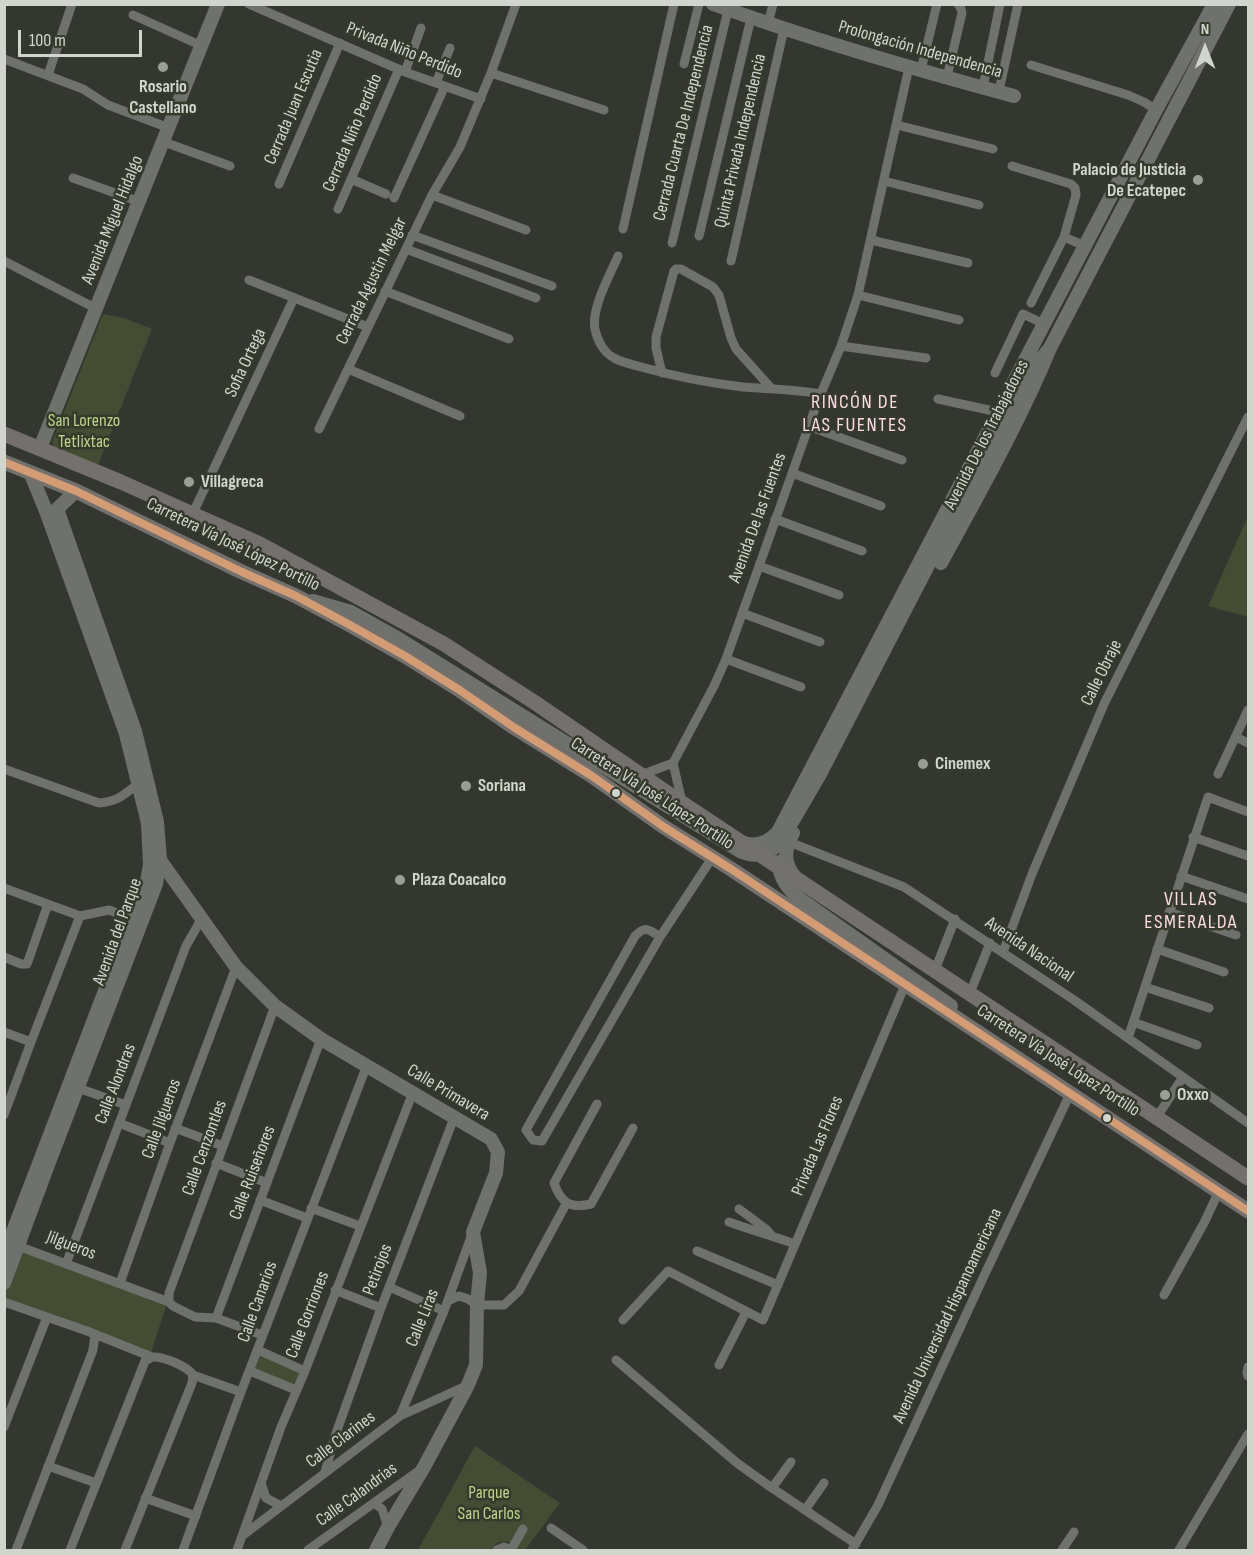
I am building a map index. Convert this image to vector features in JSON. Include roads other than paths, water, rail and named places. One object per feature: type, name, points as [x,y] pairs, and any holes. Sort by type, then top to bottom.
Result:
[{"type":"main road","name":"Avenida Miguel Hidalgo","points":[[40,448],[218,4]]},
{"type":"main road","name":"Prolongación Independencia","points":[[713,4],[784,29],[1014,96]]},
{"type":"main road","name":"Avenida De los Trabajadores","points":[[775,836],[1156,110],[1214,4]]},
{"type":"main road","name":"Avenida De los Trabajadores","points":[[788,842],[997,460],[1050,348],[1229,4]]},
{"type":"main road","points":[[296,596],[351,612],[394,636],[740,851],[752,855],[768,853],[781,841],[820,774],[1025,378],[1050,348]]},
{"type":"main road","name":"Carretera Vía José López Portillo","points":[[4,434],[193,513],[260,544],[444,644],[1248,1178]]},
{"type":"main road","name":"Carretera Vía José López Portillo","points":[[4,462],[76,491],[296,596],[405,656],[592,776],[664,827],[1248,1211]]},
{"type":"main road","name":"Avenida del Parque","points":[[9,1247],[78,1088],[156,884],[160,859],[157,822],[30,472]]},
{"type":"main road","name":"Avenida del Parque","points":[[4,1283],[9,1247],[133,919],[147,881],[150,865],[148,824],[135,731],[57,509],[76,491]]},
{"type":"main road","points":[[924,554],[899,611],[784,837],[779,852],[778,866],[789,890],[800,899],[983,1029],[1043,1076]]},
{"type":"main road","points":[[737,839],[745,844],[755,845],[764,844],[775,836]]},
{"type":"main road","points":[[788,842],[785,854],[787,864],[798,880]]},
{"type":"main road","name":"Calle Primavera","points":[[150,846],[236,967],[275,1006],[321,1039],[491,1139],[498,1152],[496,1173],[473,1232]]},
{"type":"main road","points":[[376,1551],[424,1467],[468,1385],[476,1365],[480,1273],[473,1232]]},
{"type":"street","points":[[48,75],[72,4]]},
{"type":"street","name":"Privada Niño Perdido","points":[[249,4],[402,71],[481,99]]},
{"type":"street","name":"Cerrada Agustin Melgar","points":[[460,416],[348,369],[432,195],[460,147],[481,99],[516,4]]},
{"type":"street","points":[[623,229],[674,4]]},
{"type":"street","points":[[684,64],[699,4]]},
{"type":"street","points":[[768,24],[773,4]]},
{"type":"street","name":"Avenida De las Fuentes","points":[[673,764],[726,659],[808,426],[841,346],[858,295],[897,125],[937,4]]},
{"type":"street","points":[[947,77],[962,13],[958,4]]},
{"type":"street","points":[[983,87],[1000,4]]},
{"type":"street","points":[[999,92],[1017,6],[1006,4]]},
{"type":"street","name":"Cerrada Cuarta De Independencia","points":[[672,243],[728,10]]},
{"type":"street","points":[[133,15],[202,46]]},
{"type":"street","points":[[699,236],[751,18]]},
{"type":"street","name":"Cerrada Niño Perdido","points":[[338,210],[421,28]]},
{"type":"street","name":"Quinta Privada Independencia","points":[[731,261],[784,29]]},
{"type":"street","name":"Cerrada Juan Escutia","points":[[279,184],[340,43]]},
{"type":"street","points":[[351,179],[390,196],[440,84],[450,48]]},
{"type":"street","points":[[4,59],[83,89],[108,105],[170,128]]},
{"type":"street","points":[[1031,65],[1128,95],[1156,110]]},
{"type":"street","points":[[491,73],[603,110]]},
{"type":"street","points":[[897,125],[993,149]]},
{"type":"street","points":[[164,141],[230,166]]},
{"type":"street","points":[[1012,166],[1071,184],[1076,188],[1064,237],[1031,303]]},
{"type":"street","points":[[73,178],[140,202]]},
{"type":"street","points":[[884,181],[980,205]]},
{"type":"street","points":[[432,195],[526,230]]},
{"type":"street","points":[[412,235],[552,286]]},
{"type":"street","points":[[1064,237],[1085,246]]},
{"type":"street","points":[[871,240],[968,263]]},
{"type":"street","points":[[406,249],[536,298]]},
{"type":"street","points":[[618,256],[599,298],[594,316],[594,328],[598,340],[613,358],[687,379],[820,394]]},
{"type":"street","points":[[4,261],[96,309]]},
{"type":"street","points":[[662,373],[656,348],[656,337],[674,271],[681,269],[713,287],[719,295],[736,349],[772,389]]},
{"type":"street","points":[[249,280],[368,327]]},
{"type":"street","points":[[386,291],[509,339]]},
{"type":"street","points":[[858,295],[959,320]]},
{"type":"street","name":"Sofia Ortega","points":[[193,513],[294,298]]},
{"type":"street","points":[[995,373],[1023,314],[1044,324]]},
{"type":"street","points":[[841,346],[926,358]]},
{"type":"street","points":[[319,429],[348,369]]},
{"type":"street","points":[[938,399],[998,412]]},
{"type":"street","name":"Calle Obraje","points":[[1003,952],[1032,874],[1104,704],[1248,417]]},
{"type":"street","points":[[808,426],[902,460]]},
{"type":"street","points":[[792,473],[881,506]]},
{"type":"street","points":[[775,519],[862,551]]},
{"type":"street","points":[[759,566],[839,595]]},
{"type":"street","points":[[742,613],[820,642]]},
{"type":"street","points":[[726,659],[801,687]]},
{"type":"street","points":[[1218,774],[1248,710]]},
{"type":"street","points":[[1236,737],[1248,743]]},
{"type":"street","points":[[641,775],[673,764],[682,803]]},
{"type":"street","points":[[4,769],[99,803],[112,802],[124,796],[142,781]]},
{"type":"street","points":[[1128,1038],[1208,797],[1248,812]]},
{"type":"street","name":"Avenida Nacional","points":[[775,836],[904,887],[1074,1000],[1248,1123]]},
{"type":"street","points":[[1194,837],[1248,856]]},
{"type":"street","points":[[660,937],[648,929],[641,930],[635,936],[526,1130],[533,1140],[542,1141],[660,937],[712,858]]},
{"type":"street","points":[[1181,876],[1248,898]]},
{"type":"street","points":[[4,888],[80,916],[109,910],[133,919]]},
{"type":"street","points":[[4,957],[27,964],[48,904]]},
{"type":"street","points":[[1169,912],[1236,935]]},
{"type":"street","points":[[4,1115],[80,916]]},
{"type":"street","name":"Calle Alondras","points":[[66,1264],[186,946],[202,918]]},
{"type":"street","points":[[935,970],[955,920]]},
{"type":"street","points":[[970,993],[990,943]]},
{"type":"street","points":[[1157,949],[1224,972]]},
{"type":"street","name":"Calle Jilgueros","points":[[120,1283],[236,967]]},
{"type":"street","name":"Privada Las Flores","points":[[746,1312],[763,1320],[905,985]]},
{"type":"street","points":[[1145,987],[1209,1008]]},
{"type":"street","name":"Calle Cenzontles","points":[[169,1302],[168,1293],[275,1006]]},
{"type":"street","points":[[1133,1022],[1197,1045]]},
{"type":"street","points":[[4,1032],[31,1042]]},
{"type":"street","name":"Calle Ruiseñores","points":[[216,1318],[321,1039]]},
{"type":"street","name":"Calle Canarios","points":[[183,1551],[262,1335],[367,1065]]},
{"type":"street","points":[[1157,1117],[1183,1077]]},
{"type":"street","points":[[78,1088],[126,1105]]},
{"type":"street","name":"Calle Gorriones","points":[[237,1551],[296,1390],[413,1092]]},
{"type":"street","name":"Avenida Universidad Hispanoamericana","points":[[854,1547],[878,1505],[1070,1094]]},
{"type":"street","points":[[597,1104],[554,1183],[558,1195],[566,1203],[582,1206],[591,1203],[633,1128]]},
{"type":"street","name":"Petirojos","points":[[325,1472],[335,1436],[381,1308],[453,1118]]},
{"type":"street","points":[[119,1123],[170,1143]]},
{"type":"street","points":[[175,1128],[223,1146]]},
{"type":"street","points":[[216,1163],[267,1183]]},
{"type":"street","points":[[1164,1295],[1219,1191]]},
{"type":"street","points":[[260,1200],[360,1226]]},
{"type":"street","points":[[448,1301],[459,1296],[477,1305],[504,1305],[519,1291],[566,1203]]},
{"type":"street","points":[[739,1209],[771,1235]]},
{"type":"street","points":[[729,1222],[795,1244]]},
{"type":"street","name":"Calle Liras","points":[[400,1416],[448,1301],[473,1232]]},
{"type":"street","name":"Jilgueros","points":[[9,1247],[120,1283],[169,1302],[172,1306],[195,1317],[216,1318],[262,1335]]},
{"type":"street","points":[[697,1251],[778,1285]]},
{"type":"street","points":[[623,1320],[668,1271],[746,1312],[719,1365]]},
{"type":"street","points":[[389,1287],[444,1311]]},
{"type":"street","points":[[335,1290],[381,1308]]},
{"type":"street","points":[[4,1302],[152,1357]]},
{"type":"street","points":[[4,1427],[47,1317]]},
{"type":"street","points":[[16,1551],[93,1350],[95,1335]]},
{"type":"street","points":[[258,1350],[305,1371]]},
{"type":"street","points":[[70,1551],[145,1361],[159,1356],[190,1369],[193,1375],[192,1383],[124,1551]]},
{"type":"street","points":[[616,1360],[737,1463],[854,1547]]},
{"type":"street","points":[[1248,1367],[1248,1376]]},
{"type":"street","points":[[250,1371],[296,1390]]},
{"type":"street","points":[[193,1375],[241,1392]]},
{"type":"street","name":"Calle Clarines","points":[[242,1536],[400,1416],[468,1385]]},
{"type":"street","points":[[412,1390],[417,1408]]},
{"type":"street","points":[[1179,1551],[1248,1434]]},
{"type":"street","points":[[335,1436],[337,1446],[347,1455]]},
{"type":"street","points":[[772,1488],[791,1462]]},
{"type":"street","points":[[48,1466],[96,1483]]},
{"type":"street","name":"Calle Calandrias","points":[[308,1551],[424,1467]]},
{"type":"street","points":[[261,1483],[266,1498],[281,1506]]},
{"type":"street","points":[[805,1510],[824,1484]]},
{"type":"street","points":[[145,1498],[196,1516]]},
{"type":"street","points":[[374,1503],[382,1509],[388,1527]]},
{"type":"street","points":[[551,1528],[584,1551]]},
{"type":"street","points":[[496,1551],[504,1547],[511,1550],[523,1529]]},
{"type":"street","points":[[1062,1551],[1074,1532]]},
{"type":"place","name":"Rosario Castellano","points":[[163,67]]},
{"type":"place","name":"Palacio de Justicia De Ecatepec","points":[[1198,180]]},
{"type":"place","name":"Villagreca","points":[[189,482]]},
{"type":"place","name":"Cinemex","points":[[923,764]]},
{"type":"place","name":"Soriana","points":[[466,786]]},
{"type":"place","name":"Plaza Coacalco","points":[[400,880]]},
{"type":"place","name":"Oxxo","points":[[1165,1095]]},
{"type":"district","name":"RINCÓN DE LAS FUENTES","points":[[855,414]]},
{"type":"district","name":"VILLAS ESMERALDA","points":[[1191,912]]},
{"type":"park label","name":"San Lorenzo Tetlixtac","points":[[84,431]]},
{"type":"park label","name":"Parque San Carlos","points":[[489,1503]]}]
